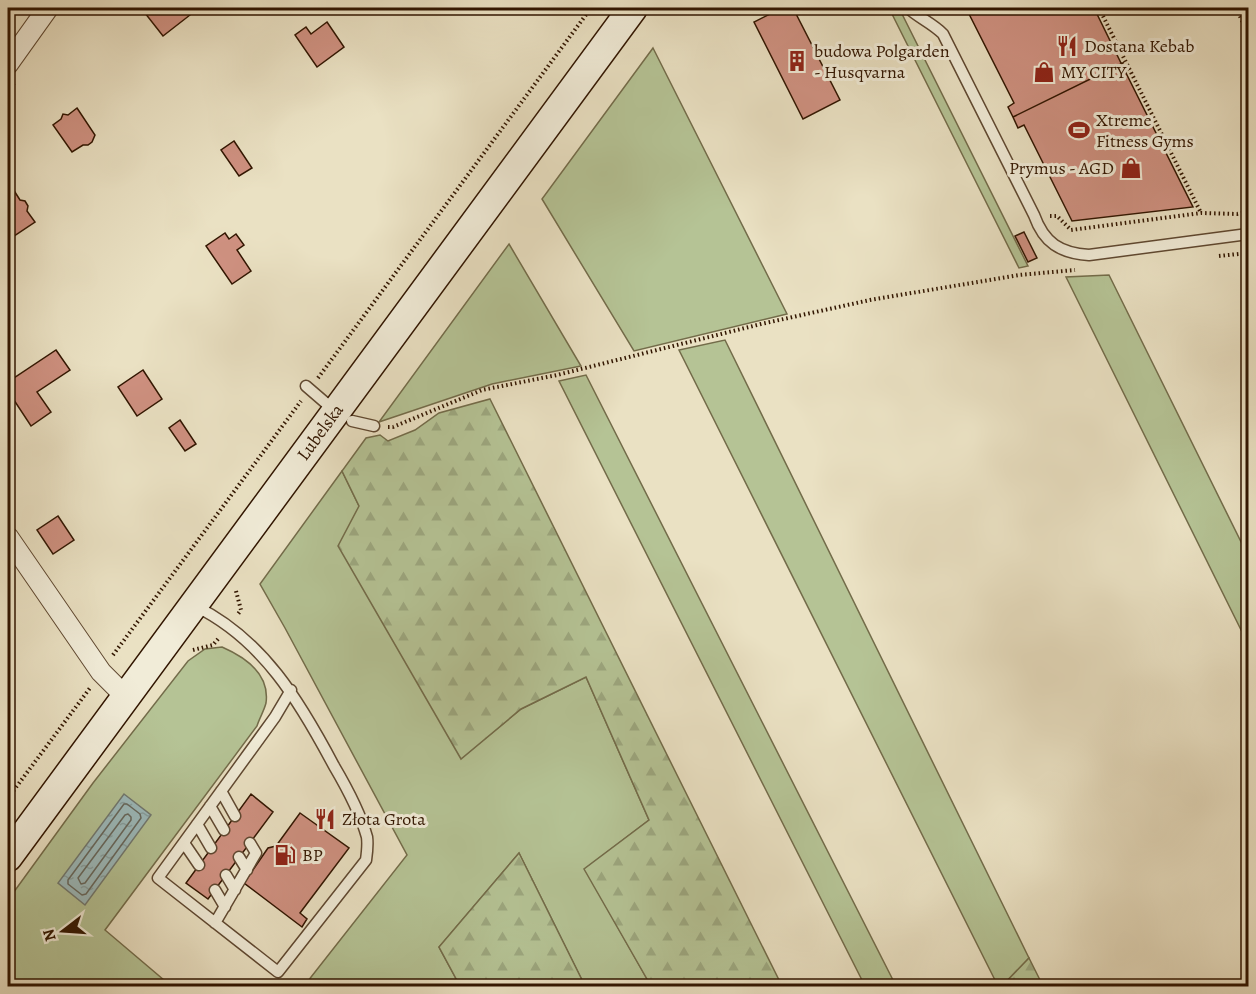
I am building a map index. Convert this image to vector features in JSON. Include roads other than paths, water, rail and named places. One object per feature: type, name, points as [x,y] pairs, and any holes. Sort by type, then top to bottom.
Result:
[{"type":"main road","name":"Lubelska","points":[[8,857],[193,604],[344,416],[633,8]]},
{"type":"street","points":[[8,63],[48,8]]},
{"type":"street","points":[[8,537],[101,672],[126,697]]},
{"type":"lane","points":[[908,8],[920,18],[933,23],[943,34],[1039,229],[1050,243],[1082,255],[1248,234]]},
{"type":"lane","points":[[306,386],[344,416],[374,426]]},
{"type":"lane","points":[[193,604],[208,612],[238,635],[272,667],[291,690],[348,791],[367,839],[366,860],[278,972],[158,878],[291,690]]},
{"type":"lane","points":[[221,791],[235,816]]},
{"type":"lane","points":[[210,806],[224,830]]},
{"type":"lane","points":[[197,824],[211,848]]},
{"type":"lane","points":[[184,843],[199,865]]},
{"type":"lane","points":[[216,923],[256,854],[250,843]]},
{"type":"lane","points":[[239,857],[247,870]]},
{"type":"lane","points":[[226,874],[235,890]]},
{"type":"lane","points":[[215,890],[225,907]]},
{"type":"water","points":[[124,794],[151,815],[85,905],[58,883]]},
{"type":"place","name":"Dostana Kebab","points":[[1067,46]]},
{"type":"place","name":"budowa Polgarden - Husqvarna","points":[[797,61]]},
{"type":"place","name":"MY CITY","points":[[1044,72]]},
{"type":"place","name":"Xtreme Fitness Gyms","points":[[1079,130]]},
{"type":"place","name":"Prymus - AGD","points":[[1131,168]]},
{"type":"place","name":"Złota Grota","points":[[325,819]]},
{"type":"place","name":"BP","points":[[285,855]]}]
